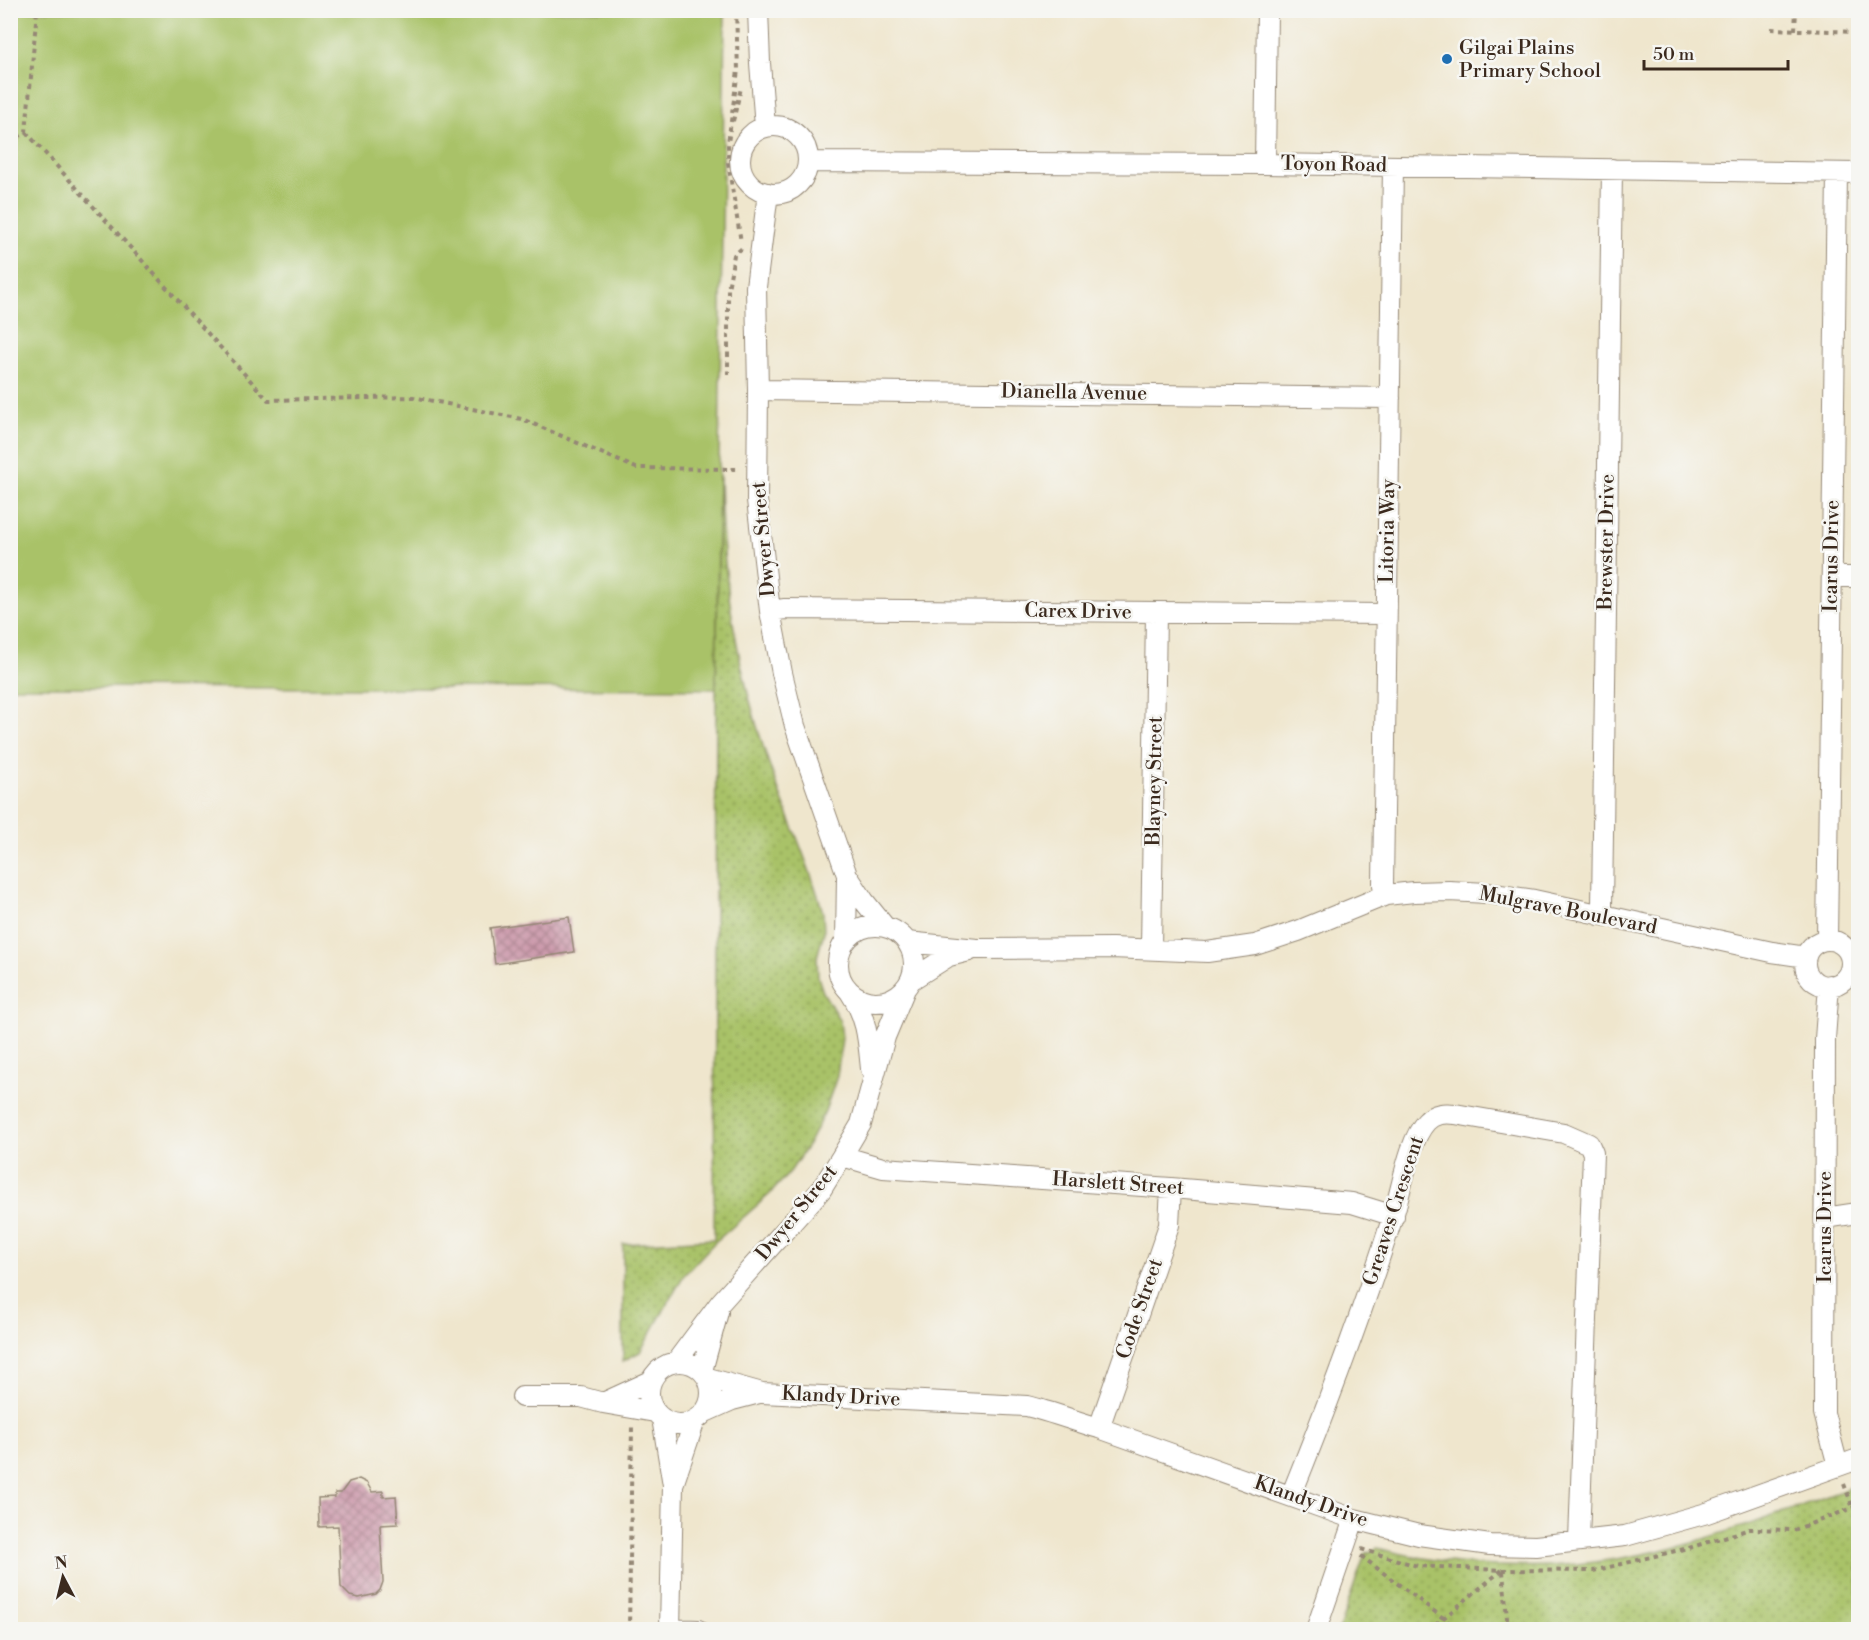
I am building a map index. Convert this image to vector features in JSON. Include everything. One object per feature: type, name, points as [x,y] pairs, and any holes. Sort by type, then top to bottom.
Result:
[{"type":"street","points":[[758,10],[765,127]]},
{"type":"street","points":[[1265,164],[1267,10]]},
{"type":"street","points":[[777,126],[788,129],[805,145],[808,162],[806,174],[799,184],[789,191],[778,194],[762,192],[744,177],[740,166],[742,147],[748,137],[765,127],[777,126]]},
{"type":"street","name":"Toyon Road","points":[[808,162],[1265,164],[1858,173]]},
{"type":"street","name":"Litoria Way","points":[[1386,895],[1383,885],[1393,166]]},
{"type":"street","name":"Brewster Drive","points":[[1599,915],[1602,907],[1612,169]]},
{"type":"street","name":"Icarus Drive","points":[[1827,940],[1837,173]]},
{"type":"street","name":"Dwyer Street","points":[[768,193],[756,287],[758,512],[770,611],[795,726],[848,875],[864,901],[885,927]]},
{"type":"street","name":"Dianella Avenue","points":[[758,390],[1390,398]]},
{"type":"street","points":[[1832,577],[1858,577]]},
{"type":"street","name":"Carex Drive","points":[[770,611],[785,609],[1386,614]]},
{"type":"street","name":"Blayney Street","points":[[1151,949],[1156,613]]},
{"type":"street","name":"Dwyer Street","points":[[846,941],[848,875]]},
{"type":"street","name":"Mulgrave Boulevard","points":[[907,942],[977,949],[1151,949],[1207,952],[1255,945],[1298,931],[1386,895],[1437,891],[1488,893],[1534,900],[1772,952],[1806,957]]},
{"type":"street","points":[[885,927],[901,936],[907,942],[914,961],[908,985],[888,1000],[878,1002],[858,998],[840,979],[838,963],[846,941],[854,933],[864,928],[885,927]]},
{"type":"street","points":[[1827,940],[1845,947],[1855,966],[1843,980],[1829,985],[1815,982],[1810,977],[1806,971],[1806,957],[1814,945],[1827,940]]},
{"type":"street","name":"Mulgrave Boulevard","points":[[908,985],[949,956],[977,949]]},
{"type":"street","name":"Dwyer Street","points":[[676,1362],[720,1303],[821,1190],[842,1156],[861,1124],[885,1037],[908,985]]},
{"type":"street","name":"Icarus Drive","points":[[1829,985],[1825,1039],[1824,1413],[1838,1466]]},
{"type":"street","name":"Dwyer Street","points":[[850,992],[861,1008],[868,1035],[872,1081]]},
{"type":"street","name":"Greaves Crescent","points":[[1291,1496],[1335,1386],[1394,1216],[1415,1138],[1426,1120],[1440,1113],[1564,1132],[1589,1144],[1593,1153],[1579,1540]]},
{"type":"street","name":"Harslett Street","points":[[842,1156],[883,1168],[1352,1203],[1394,1216]]},
{"type":"street","name":"Code Street","points":[[1099,1428],[1169,1225],[1171,1188]]},
{"type":"street","points":[[1826,1218],[1858,1213]]},
{"type":"street","name":"Dwyer Street","points":[[705,1374],[720,1303]]},
{"type":"street","points":[[603,1403],[651,1381],[661,1368],[676,1362],[690,1363],[705,1374],[711,1396],[709,1405],[699,1417],[673,1485]]},
{"type":"street","name":"Klandy Drive","points":[[705,1374],[762,1393],[1027,1407],[1054,1413],[1099,1428],[1354,1518],[1419,1535],[1490,1545],[1536,1546],[1625,1536],[1707,1513],[1858,1459]]},
{"type":"street","points":[[651,1381],[649,1397],[659,1415],[673,1485],[670,1629],[698,1629]]},
{"type":"street","name":"Klandy Drive","points":[[699,1417],[732,1400],[762,1393]]},
{"type":"street","points":[[522,1397],[581,1397],[659,1415],[678,1424],[699,1417]]},
{"type":"street","points":[[1316,1629],[1354,1518]]},
{"type":"path","points":[[37,10],[26,132],[268,400],[413,397],[522,419],[636,468],[758,469]]},
{"type":"path","points":[[728,375],[728,289],[734,255],[743,247],[728,163],[728,143],[738,70],[736,10]]},
{"type":"path","points":[[1795,30],[1796,10]]},
{"type":"path","points":[[1771,29],[1858,32]]},
{"type":"path","points":[[10,142],[26,132]]},
{"type":"path","points":[[629,1629],[631,1409]]},
{"type":"path","points":[[1838,1466],[1853,1508]]},
{"type":"path","points":[[1346,1545],[1459,1629]]},
{"type":"path","points":[[1429,1629],[1502,1570],[1509,1629]]},
{"type":"green space","points":[[11,11],[725,11],[716,689],[11,687]]},
{"type":"green space","points":[[720,474],[723,546],[739,653],[767,758],[811,874],[823,913],[824,932],[817,957],[818,977],[823,992],[840,1021],[842,1038],[837,1076],[825,1111],[809,1143],[790,1172],[770,1194],[714,1243],[684,1275],[640,1352],[623,1361],[623,1244],[714,1239],[716,689]]},
{"type":"green space","points":[[1858,1485],[1858,1629],[1339,1629],[1365,1554],[1377,1548],[1452,1562],[1490,1566],[1565,1565],[1603,1561],[1640,1555],[1701,1540]]},
{"type":"building","points":[[569,917],[574,952],[495,964],[490,928]]},
{"type":"building","points":[[359,1479],[367,1483],[372,1492],[383,1491],[383,1497],[396,1496],[398,1524],[380,1525],[383,1582],[376,1594],[359,1598],[350,1596],[341,1587],[338,1526],[319,1527],[318,1498],[335,1497],[335,1493],[341,1493],[349,1482]]},
{"type":"building","points":[[310,1624],[338,1624],[338,1630],[310,1630]]},
{"type":"place","name":"Gilgai Plains Primary School","points":[[1447,59]]}]
